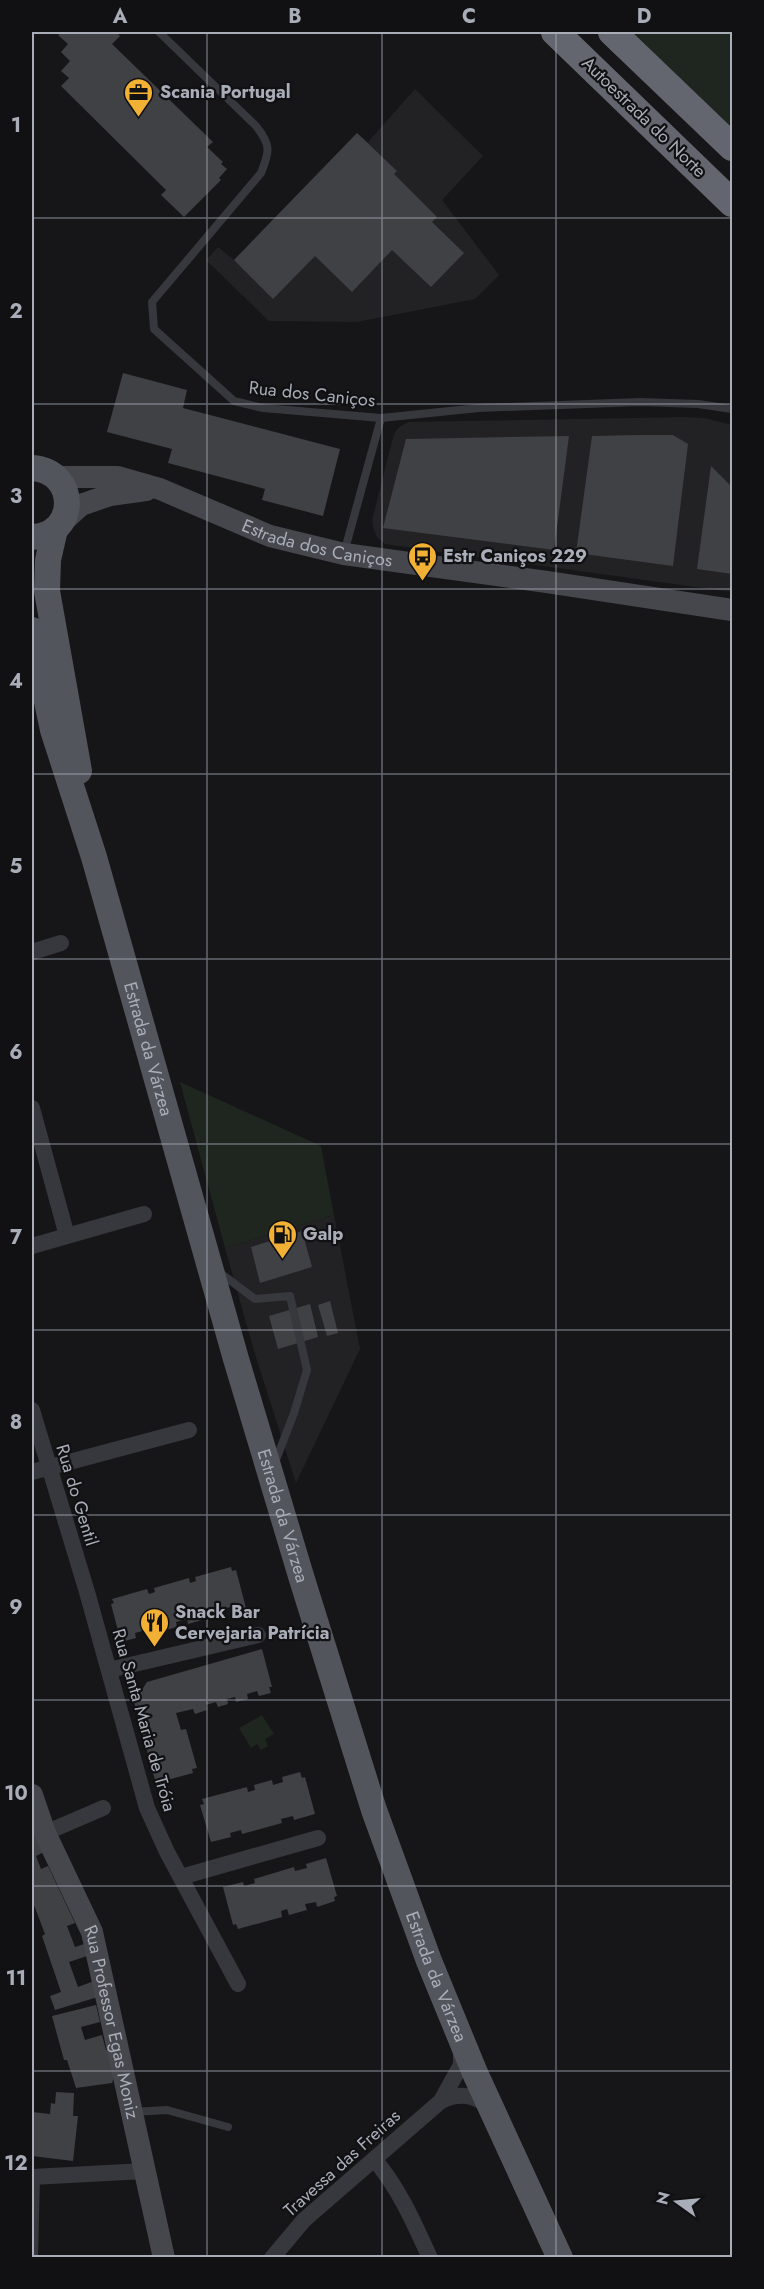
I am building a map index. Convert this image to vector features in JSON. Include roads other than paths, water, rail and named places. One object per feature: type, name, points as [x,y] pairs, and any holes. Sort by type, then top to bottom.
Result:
[{"type":"highway","name":"Autoestrada do Norte","points":[[555,32],[732,202]]},
{"type":"highway","points":[[612,32],[732,147]]},
{"type":"main road","name":"Estrada da Várzea","points":[[32,447],[45,472],[61,482],[67,501],[66,511],[49,530],[47,591],[94,857]]},
{"type":"main road","name":"Estrada da Várzea","points":[[32,630],[53,730],[94,857],[271,1474],[374,1810],[429,1961],[459,2034],[560,2258]]},
{"type":"street","name":"Estrada dos Caniços","points":[[45,472],[118,477],[160,489],[270,536],[344,554],[732,610]]},
{"type":"street","name":"Estrada dos Caniços","points":[[49,530],[81,505],[110,495],[160,489]]},
{"type":"street","points":[[32,952],[61,943]]},
{"type":"street","points":[[32,1108],[67,1236]]},
{"type":"street","points":[[32,1246],[144,1214]]},
{"type":"street","name":"Rua do Gentil","points":[[32,1410],[87,1592]]},
{"type":"street","points":[[32,1472],[189,1430]]},
{"type":"street","name":"Rua Santa Maria de Tróia","points":[[87,1592],[147,1808],[181,1878],[238,1984]]},
{"type":"street","points":[[109,1670],[258,1635]]},
{"type":"street","name":"Rua Professor Egas Moniz","points":[[32,1795],[45,1833],[92,1932],[164,2258]]},
{"type":"street","points":[[45,1833],[103,1808]]},
{"type":"street","points":[[181,1878],[318,1838]]},
{"type":"street","name":"Travessa das Freiras","points":[[272,2258],[283,2251],[304,2220],[441,2101],[460,2065],[462,2051],[459,2034]]},
{"type":"street","points":[[441,2101],[463,2095],[473,2097],[491,2107]]},
{"type":"street","points":[[374,2159],[389,2177],[402,2199],[430,2258]]},
{"type":"street","points":[[34,2177],[145,2171]]},
{"type":"lane","name":"Rua dos Caniços","points":[[159,32],[256,126],[267,140],[268,155],[261,172],[152,302],[154,329],[234,401],[263,408],[381,418],[479,408],[640,402],[698,404],[732,409]]},
{"type":"lane","points":[[344,554],[381,418]]},
{"type":"lane","points":[[37,699],[53,730]]},
{"type":"lane","points":[[210,1266],[255,1299],[290,1296],[307,1370],[271,1474]]},
{"type":"lane","points":[[133,2112],[167,2110],[228,2127]]},
{"type":"lane","points":[[34,2177],[34,2258]]},
{"type":"place","name":"Scania Portugal","points":[[139,118]]},
{"type":"place","name":"Estr Caniços 229","points":[[422,582]]},
{"type":"place","name":"Galp","points":[[282,1260]]},
{"type":"place","name":"Snack Bar Cervejaria Patrícia","points":[[154,1648]]}]
